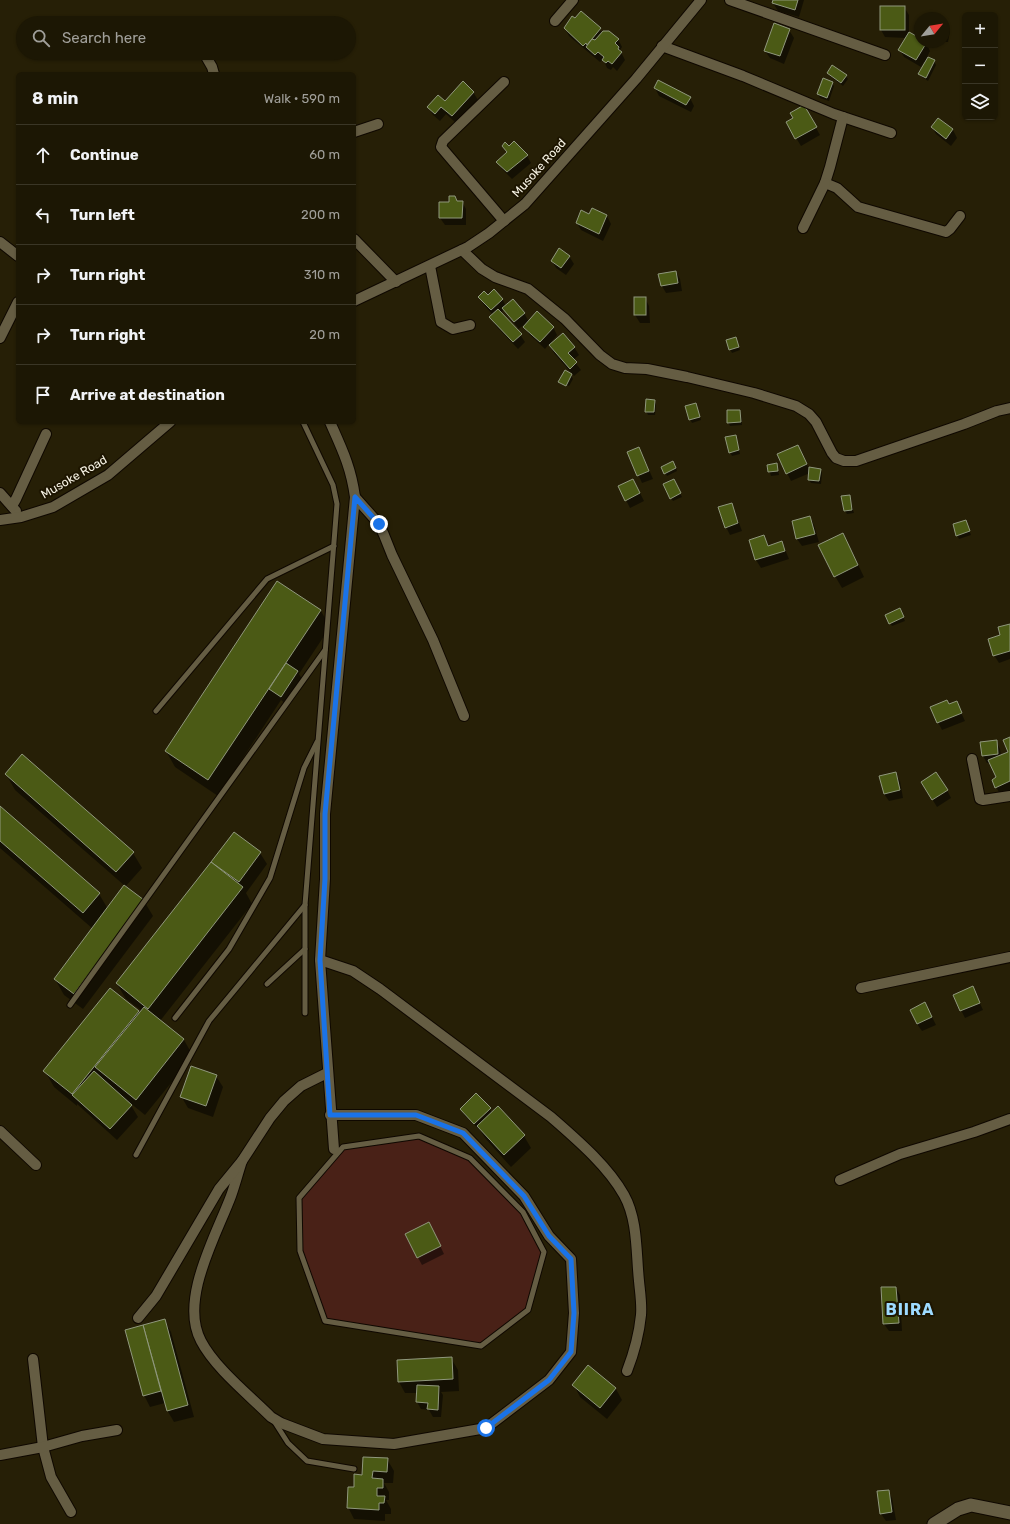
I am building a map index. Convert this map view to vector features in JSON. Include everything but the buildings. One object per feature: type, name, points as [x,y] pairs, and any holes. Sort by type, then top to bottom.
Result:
[{"type":"street","points":[[555,22],[573,0]]},
{"type":"street","name":"Musoke Road","points":[[356,300],[462,250],[489,233],[525,204],[636,79],[701,0]]},
{"type":"street","points":[[730,0],[885,55]]},
{"type":"street","points":[[662,46],[891,133]]},
{"type":"street","points":[[208,60],[213,72]]},
{"type":"street","points":[[504,82],[443,141],[441,147],[504,221]]},
{"type":"street","points":[[803,228],[825,183],[843,116]]},
{"type":"street","points":[[356,131],[378,124]]},
{"type":"street","points":[[825,183],[837,188],[858,207],[946,232],[960,216]]},
{"type":"street","points":[[356,241],[396,282]]},
{"type":"street","points":[[0,242],[16,253]]},
{"type":"street","points":[[462,250],[488,273],[528,290],[565,319],[600,355],[612,364],[625,368],[647,369],[687,377],[754,393],[796,406],[809,414],[816,422],[832,453],[836,458],[844,461],[856,461],[964,424],[997,410],[1010,408]]},
{"type":"street","points":[[430,266],[441,322],[453,329],[470,325]]},
{"type":"street","points":[[0,338],[16,306]]},
{"type":"street","name":"Musoke Road","points":[[0,520],[21,517],[54,507],[108,475],[168,424]]},
{"type":"street","points":[[331,424],[348,464],[352,477],[355,497],[325,814],[325,879],[320,960],[330,1115],[339,1148]]},
{"type":"street","points":[[12,506],[46,434]]},
{"type":"street","points":[[0,493],[21,517]]},
{"type":"street","points":[[355,497],[379,524],[392,555],[433,640],[464,716]]},
{"type":"street","points":[[972,759],[980,799],[983,800],[1010,796]]},
{"type":"street","points":[[861,988],[1010,957]]},
{"type":"street","points":[[320,960],[353,971],[380,989],[551,1117],[574,1137],[608,1173],[624,1195],[632,1214],[636,1243],[641,1314],[637,1344],[627,1371]]},
{"type":"street","points":[[138,1318],[156,1296],[220,1189],[242,1161],[270,1118],[284,1100],[301,1086],[328,1073]]},
{"type":"street","points":[[242,1161],[231,1196],[212,1238],[199,1280],[193,1306],[195,1327],[200,1341],[214,1360],[271,1417],[281,1423],[323,1438],[394,1444],[486,1428],[549,1380],[571,1352],[574,1313],[571,1259],[549,1236],[524,1196],[463,1133],[416,1115],[330,1115]]},
{"type":"street","points":[[840,1180],[900,1154],[974,1132],[1010,1119]]},
{"type":"street","points":[[0,1131],[36,1165]]},
{"type":"street","points":[[33,1359],[43,1447],[51,1477],[71,1512]]},
{"type":"street","points":[[0,1455],[43,1447],[82,1436],[117,1430]]},
{"type":"street","points":[[934,1524],[958,1509],[971,1505],[1010,1513]]},
{"type":"lane","points":[[304,424],[333,485],[337,504],[305,906],[305,1014]]},
{"type":"lane","points":[[156,711],[267,579],[334,546]]},
{"type":"lane","points":[[70,1005],[326,650]]},
{"type":"lane","points":[[175,1018],[229,949],[270,878],[304,768],[318,739]]},
{"type":"lane","points":[[136,1155],[209,1021],[305,906]]},
{"type":"lane","points":[[267,984],[305,949]]},
{"type":"lane","points":[[419,1136],[470,1158],[523,1212],[544,1252],[528,1310],[481,1346],[325,1320],[300,1251],[299,1198],[339,1148],[419,1136]]},
{"type":"lane","points":[[271,1417],[288,1443],[306,1461],[354,1469]]},
{"type":"shaded area","points":[[419,1136],[470,1158],[523,1212],[544,1252],[528,1310],[481,1346],[325,1321],[300,1251],[299,1198],[343,1147]]},
{"type":"district","name":"BIIRA","points":[[910,1309]]},
{"type":"route","points":[[379,524],[355,497],[325,814],[325,879],[320,960],[330,1115],[416,1115],[463,1133],[524,1196],[549,1236],[571,1259],[574,1313],[571,1352],[549,1380],[486,1428]]}]
